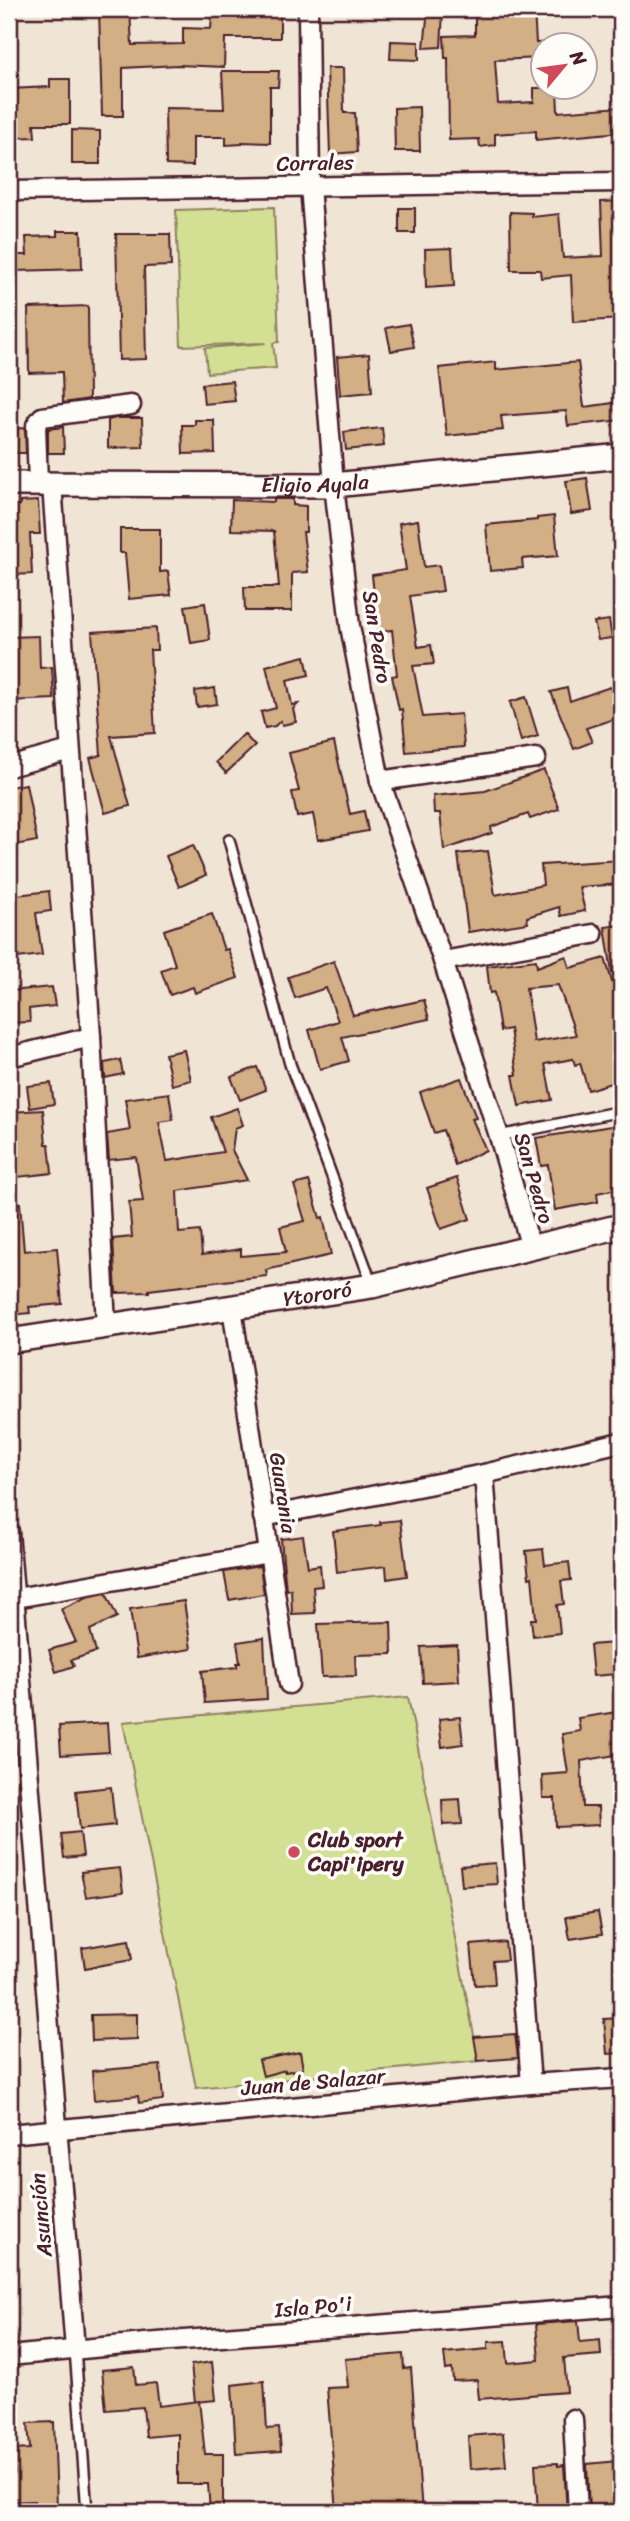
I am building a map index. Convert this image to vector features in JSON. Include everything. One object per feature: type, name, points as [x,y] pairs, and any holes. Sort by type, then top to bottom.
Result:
[{"type":"street","name":"San Pedro","points":[[308,9],[310,186],[334,485],[350,626],[380,781],[443,961],[499,1136],[531,1248]]},
{"type":"street","name":"Corrales","points":[[9,191],[621,182]]},
{"type":"street","points":[[106,1325],[91,1037],[70,750],[45,484],[36,425],[42,417],[131,405]]},
{"type":"street","name":"Eligio Ayala","points":[[9,484],[334,485],[621,456]]},
{"type":"street","points":[[9,766],[70,750]]},
{"type":"street","points":[[380,781],[536,758]]},
{"type":"street","points":[[443,961],[593,934]]},
{"type":"street","points":[[9,1057],[91,1037]]},
{"type":"street","name":"Ytororó","points":[[9,1341],[372,1286],[621,1226]]},
{"type":"street","name":"Guarania","points":[[232,1308],[289,1684]]},
{"type":"street","points":[[263,1517],[484,1474],[621,1442]]},
{"type":"street","points":[[484,1474],[531,2084]]},
{"type":"street","name":"Asunción","points":[[9,1532],[75,2349]]},
{"type":"street","points":[[16,1598],[269,1553]]},
{"type":"street","name":"Juan de Salazar","points":[[9,2134],[531,2084],[621,2078]]},
{"type":"street","name":"Isla Po'i","points":[[9,2356],[621,2306]]},
{"type":"street","points":[[573,2418],[578,2512]]},
{"type":"lane","points":[[229,840],[290,1064],[372,1286]]},
{"type":"lane","points":[[499,1136],[621,1111]]},
{"type":"lane","points":[[75,2349],[87,2512]]},
{"type":"green space","points":[[274,207],[279,342],[273,343],[276,368],[207,373],[205,348],[266,343],[181,346],[176,210]]},
{"type":"green space","name":"Club sport Capi'ipery","points":[[408,1697],[479,2061],[196,2088],[123,1722]]},
{"type":"building","points":[[99,9],[130,9],[132,45],[183,44],[183,28],[211,29],[212,16],[230,17],[230,13],[280,12],[280,38],[225,38],[224,67],[178,65],[123,68],[123,116],[102,116]]},
{"type":"building","points":[[428,9],[443,11],[441,47],[424,48]]},
{"type":"building","points":[[475,9],[534,9],[535,32],[528,32],[528,59],[495,60],[498,104],[558,102],[558,112],[620,107],[621,132],[536,140],[536,131],[495,134],[495,145],[480,147],[479,139],[449,140],[448,58],[445,58],[444,36],[475,35]]},
{"type":"building","points":[[391,41],[419,42],[419,60],[390,59]]},
{"type":"building","points":[[327,68],[343,68],[344,113],[355,113],[357,152],[330,154]]},
{"type":"building","points":[[222,71],[279,71],[278,87],[270,87],[270,143],[242,142],[226,145],[226,137],[193,137],[193,166],[166,165],[165,108],[224,109]]},
{"type":"building","points":[[50,79],[70,79],[70,124],[34,124],[35,137],[9,138],[9,89],[50,87]]},
{"type":"building","points":[[419,107],[420,151],[395,151],[394,108]]},
{"type":"building","points":[[72,130],[100,131],[100,164],[72,164]]},
{"type":"building","points":[[621,201],[621,319],[573,322],[571,275],[541,278],[540,270],[511,270],[510,212],[532,213],[532,217],[559,214],[563,258],[603,256],[601,202]]},
{"type":"building","points":[[399,208],[415,208],[415,233],[399,233]]},
{"type":"building","points":[[57,231],[81,231],[82,269],[15,271],[14,255],[27,255],[26,237],[57,236]]},
{"type":"building","points":[[116,234],[170,234],[171,266],[144,267],[146,359],[119,360]]},
{"type":"building","points":[[452,248],[454,286],[426,288],[425,249]]},
{"type":"building","points":[[88,306],[89,399],[63,403],[62,372],[29,373],[28,308]]},
{"type":"building","points":[[409,324],[414,347],[391,351],[386,328]]},
{"type":"building","points":[[369,354],[372,392],[340,395],[337,357]]},
{"type":"building","points":[[496,362],[496,370],[578,362],[584,407],[621,402],[621,420],[568,426],[566,411],[501,416],[503,430],[447,436],[439,368]]},
{"type":"building","points":[[232,381],[235,401],[204,404],[202,384]]},
{"type":"building","points":[[142,418],[143,447],[108,448],[108,420]]},
{"type":"building","points":[[195,420],[214,420],[215,453],[183,454],[182,425],[195,425]]},
{"type":"building","points":[[63,427],[64,453],[48,453],[48,429]]},
{"type":"building","points":[[25,428],[26,453],[9,453],[9,429]]},
{"type":"building","points":[[382,428],[384,446],[346,450],[344,432]]},
{"type":"building","points":[[587,478],[592,511],[571,514],[566,481]]},
{"type":"building","points":[[274,499],[293,499],[293,505],[306,506],[306,532],[303,532],[308,572],[292,573],[292,611],[245,611],[244,587],[279,587],[274,531],[231,530],[232,500],[274,502]]},
{"type":"building","points":[[38,501],[40,534],[30,534],[32,574],[9,575],[9,505]]},
{"type":"building","points":[[554,516],[558,556],[522,559],[523,568],[490,571],[486,525]]},
{"type":"building","points":[[418,520],[424,567],[439,565],[443,591],[410,596],[418,647],[431,645],[434,664],[413,666],[423,717],[461,714],[464,747],[406,752],[402,709],[399,710],[392,676],[397,675],[392,630],[378,632],[372,575],[406,570],[399,523]]},
{"type":"building","points":[[120,529],[160,529],[160,572],[168,571],[171,595],[129,599],[125,553],[120,553]]},
{"type":"building","points":[[205,603],[210,640],[191,643],[185,606]]},
{"type":"building","points":[[609,620],[612,638],[598,640],[594,622]]},
{"type":"building","points":[[156,628],[157,650],[150,650],[155,733],[111,736],[130,806],[105,813],[90,758],[101,755],[92,632]]},
{"type":"building","points":[[39,636],[40,668],[52,667],[54,699],[9,701],[9,637]]},
{"type":"building","points":[[305,656],[309,675],[287,680],[292,705],[298,704],[293,709],[296,722],[282,725],[280,721],[275,726],[265,728],[261,712],[276,708],[266,666]]},
{"type":"building","points":[[610,687],[620,717],[586,728],[592,742],[574,749],[551,692],[567,688],[570,701]]},
{"type":"building","points":[[215,688],[217,704],[197,707],[195,691]]},
{"type":"building","points":[[526,697],[538,736],[521,741],[510,702]]},
{"type":"building","points":[[244,734],[255,746],[226,773],[216,762]]},
{"type":"building","points":[[334,742],[350,814],[364,811],[368,831],[318,840],[313,814],[297,817],[292,792],[299,791],[289,753]]},
{"type":"building","points":[[544,770],[559,809],[530,819],[528,814],[491,827],[492,833],[444,850],[440,813],[434,813],[433,796],[485,791]]},
{"type":"building","points":[[26,784],[37,841],[9,846],[9,787]]},
{"type":"building","points":[[193,845],[206,875],[179,887],[166,856]]},
{"type":"building","points":[[488,851],[495,895],[543,885],[541,865],[621,860],[621,884],[579,887],[585,911],[561,916],[559,907],[527,917],[528,923],[468,932],[458,854]]},
{"type":"building","points":[[49,891],[51,911],[36,913],[42,955],[9,959],[9,896]]},
{"type":"building","points":[[212,914],[224,950],[228,949],[238,978],[195,993],[193,987],[170,995],[161,970],[175,965],[164,930]]},
{"type":"building","points":[[621,925],[621,972],[612,973],[605,927]]},
{"type":"building","points":[[566,956],[570,968],[605,958],[621,1012],[621,1080],[588,1090],[580,1063],[575,1065],[573,1059],[545,1064],[552,1100],[519,1106],[513,1075],[517,1075],[510,1029],[500,1031],[494,992],[490,993],[487,966],[536,960],[537,967]],"holes":[[[558,985],[576,1035],[534,1042],[526,988]]]},
{"type":"building","points":[[334,961],[353,1015],[424,1000],[429,1019],[342,1037],[349,1061],[320,1069],[309,1030],[338,1021],[326,988],[295,998],[288,977]]},
{"type":"building","points":[[52,987],[55,1006],[29,1009],[30,1022],[9,1023],[9,991]]},
{"type":"building","points":[[184,1050],[191,1080],[172,1085],[165,1054]]},
{"type":"building","points":[[120,1060],[123,1074],[105,1078],[104,1063]]},
{"type":"building","points":[[257,1067],[266,1090],[240,1100],[231,1077]]},
{"type":"building","points":[[461,1078],[476,1118],[472,1119],[486,1150],[455,1165],[443,1130],[434,1133],[420,1092]]},
{"type":"building","points":[[51,1083],[54,1104],[30,1108],[27,1086]]},
{"type":"building","points":[[169,1093],[173,1120],[159,1122],[167,1161],[223,1152],[211,1117],[237,1108],[243,1125],[235,1128],[232,1150],[247,1180],[177,1191],[179,1233],[200,1231],[202,1255],[241,1249],[241,1256],[286,1252],[280,1227],[305,1221],[294,1185],[309,1181],[320,1218],[323,1217],[331,1255],[266,1270],[267,1276],[149,1292],[116,1293],[113,1239],[132,1237],[129,1202],[143,1201],[136,1157],[109,1160],[107,1134],[130,1130],[125,1099]]},
{"type":"building","points":[[43,1110],[52,1173],[9,1178],[9,1112]]},
{"type":"building","points":[[618,1125],[621,1142],[621,1188],[597,1193],[598,1202],[555,1210],[548,1165],[541,1166],[536,1138]]},
{"type":"building","points":[[457,1178],[470,1219],[441,1229],[427,1188]]},
{"type":"building","points":[[20,1203],[24,1251],[57,1248],[62,1304],[29,1307],[30,1313],[10,1315],[9,1204]]},
{"type":"building","points":[[400,1520],[407,1576],[387,1579],[386,1566],[337,1572],[333,1531]]},
{"type":"building","points":[[303,1536],[308,1567],[320,1565],[322,1586],[313,1587],[315,1613],[292,1614],[291,1589],[286,1590],[281,1539]]},
{"type":"building","points":[[543,1549],[545,1565],[569,1562],[571,1580],[561,1581],[564,1604],[557,1605],[560,1633],[533,1636],[531,1619],[536,1619],[532,1577],[529,1578],[526,1551]]},
{"type":"building","points":[[260,1566],[264,1594],[229,1600],[224,1572]]},
{"type":"building","points":[[106,1593],[117,1617],[90,1630],[96,1652],[71,1660],[74,1666],[56,1672],[49,1650],[76,1642],[61,1609],[87,1597]]},
{"type":"building","points":[[184,1601],[191,1649],[137,1658],[130,1609]]},
{"type":"building","points":[[391,1622],[392,1654],[355,1655],[356,1676],[322,1677],[318,1624]]},
{"type":"building","points":[[264,1638],[267,1699],[205,1703],[202,1671],[237,1667],[237,1663],[240,1663],[237,1642]]},
{"type":"building","points":[[614,1643],[617,1674],[593,1676],[590,1645]]},
{"type":"building","points":[[457,1645],[459,1681],[423,1683],[421,1647]]},
{"type":"building","points":[[617,1712],[621,1754],[581,1761],[583,1807],[598,1807],[599,1825],[556,1827],[555,1798],[543,1798],[542,1775],[568,1773],[562,1734],[580,1731],[578,1718]]},
{"type":"building","points":[[460,1717],[463,1744],[442,1747],[439,1719]]},
{"type":"building","points":[[107,1723],[109,1752],[61,1755],[59,1726]]},
{"type":"building","points":[[111,1787],[115,1825],[80,1829],[76,1791]]},
{"type":"building","points":[[460,1799],[462,1824],[443,1825],[442,1800]]},
{"type":"building","points":[[80,1832],[83,1856],[64,1858],[61,1834]]},
{"type":"building","points":[[495,1863],[497,1884],[462,1886],[460,1866]]},
{"type":"building","points":[[120,1868],[123,1892],[86,1897],[81,1872]]},
{"type":"building","points":[[598,1912],[602,1934],[570,1939],[566,1917]]},
{"type":"building","points":[[129,1940],[132,1960],[85,1968],[82,1948]]},
{"type":"building","points":[[505,1942],[507,1960],[493,1961],[495,1984],[475,1985],[471,1945]]},
{"type":"building","points":[[137,2014],[137,2039],[92,2041],[91,2015]]},
{"type":"building","points":[[621,2018],[621,2053],[607,2054],[604,2019]]},
{"type":"building","points":[[515,2034],[518,2058],[478,2061],[474,2037]]},
{"type":"building","points":[[300,2052],[303,2069],[285,2070],[263,2076],[259,2060]]},
{"type":"building","points":[[160,2065],[163,2100],[139,2103],[138,2096],[94,2100],[92,2071]]},
{"type":"building","points":[[578,2321],[580,2342],[600,2340],[601,2355],[564,2358],[567,2392],[479,2399],[477,2380],[453,2381],[452,2369],[446,2370],[444,2353],[488,2349],[488,2342],[506,2341],[508,2363],[539,2360],[536,2324]]},
{"type":"building","points":[[403,2354],[404,2369],[411,2368],[422,2512],[337,2512],[327,2388],[348,2387],[345,2359]]},
{"type":"building","points":[[212,2362],[216,2400],[195,2402],[191,2365]]},
{"type":"building","points":[[134,2367],[136,2385],[156,2383],[159,2406],[199,2401],[205,2454],[223,2454],[223,2512],[210,2512],[208,2484],[178,2484],[178,2434],[146,2437],[143,2407],[106,2410],[102,2370]]},
{"type":"building","points":[[264,2381],[267,2429],[279,2428],[281,2451],[236,2454],[232,2385]]},
{"type":"building","points":[[54,2422],[57,2507],[35,2508],[34,2501],[9,2502],[9,2475],[15,2474],[14,2450],[30,2449],[28,2423]]},
{"type":"building","points":[[503,2433],[506,2466],[470,2469],[468,2436]]},
{"type":"building","points":[[618,2461],[619,2512],[589,2512],[587,2464]]},
{"type":"building","points":[[558,2463],[558,2466],[564,2465],[567,2512],[538,2512],[535,2464]]},
{"type":"place","name":"Club sport Capi'ipery","points":[[294,1852]]}]
